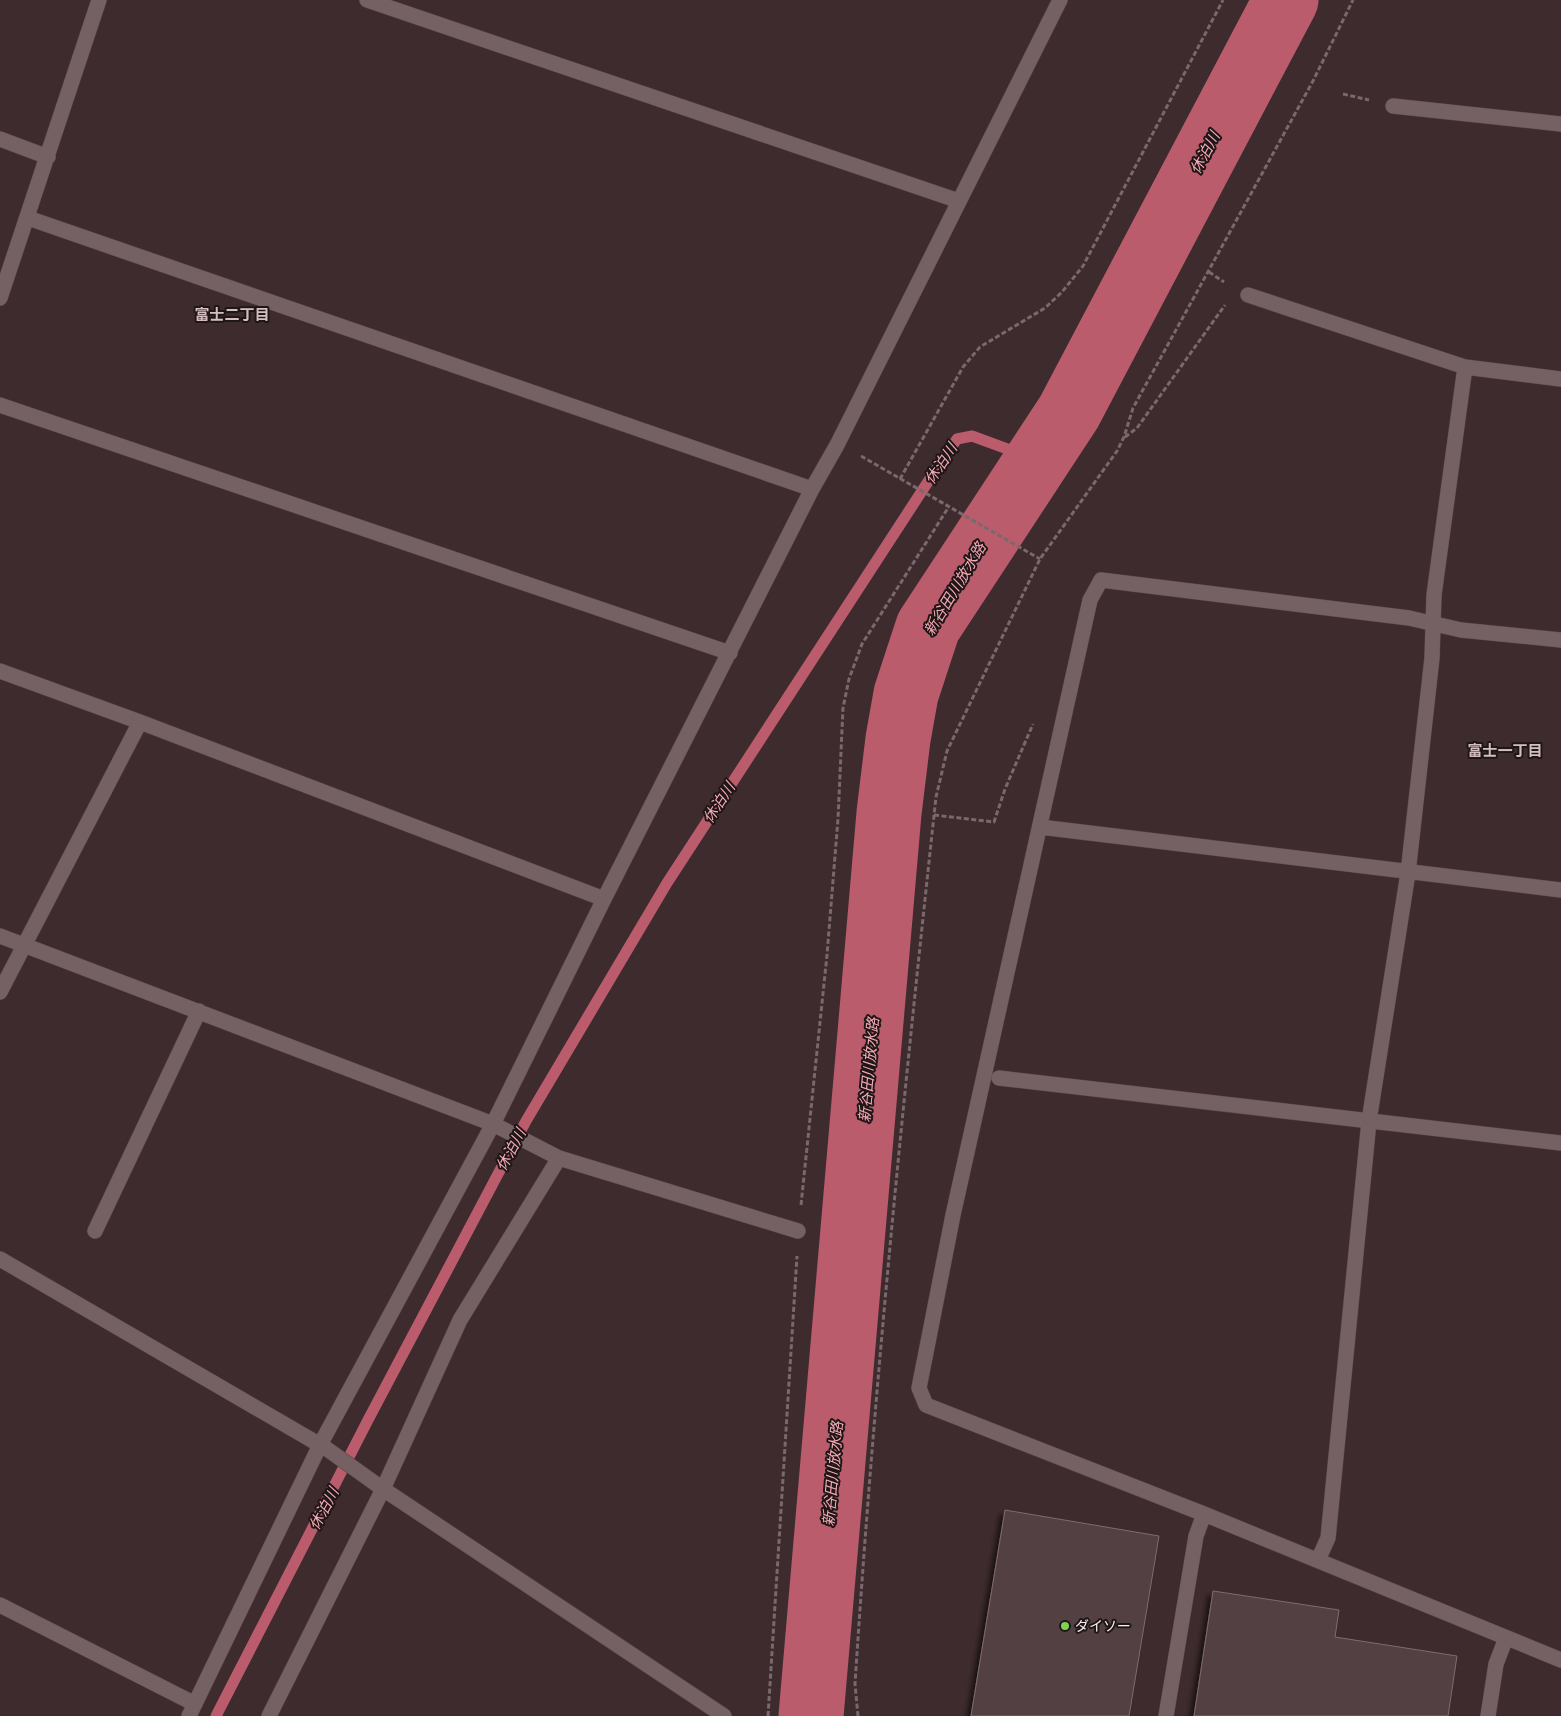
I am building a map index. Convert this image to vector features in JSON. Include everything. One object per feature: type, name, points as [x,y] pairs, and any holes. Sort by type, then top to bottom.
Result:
[{"type":"street","points":[[0,298],[99,0]]},
{"type":"street","points":[[0,1605],[192,1710],[323,1447],[493,1124],[604,898],[812,489],[837,444],[1060,0]]},
{"type":"street","points":[[371,1],[958,201]]},
{"type":"street","points":[[1393,106],[1561,124]]},
{"type":"street","points":[[0,140],[48,157]]},
{"type":"street","points":[[28,218],[812,489]]},
{"type":"street","points":[[1242,292],[1465,367],[1561,379]]},
{"type":"street","points":[[1318,1560],[1328,1538],[1369,1121],[1408,873],[1432,658],[1434,595],[1465,367]]},
{"type":"street","points":[[0,405],[730,653]]},
{"type":"street","points":[[1561,640],[1461,630],[1410,618],[1101,580],[1090,600],[953,1215],[919,1388],[926,1404],[1204,1514],[1561,1660]]},
{"type":"street","points":[[0,671],[140,722],[604,898]]},
{"type":"street","points":[[0,992],[140,722]]},
{"type":"street","points":[[1040,827],[1561,890]]},
{"type":"street","points":[[0,936],[493,1124],[560,1158],[798,1231]]},
{"type":"street","points":[[95,1231],[199,1011]]},
{"type":"street","points":[[999,1078],[1561,1143]]},
{"type":"street","points":[[269,1716],[383,1489],[460,1320],[560,1158]]},
{"type":"street","points":[[0,1259],[323,1447],[724,1716]]},
{"type":"street","points":[[1166,1716],[1196,1536],[1204,1514]]},
{"type":"street","points":[[1488,1716],[1496,1664],[1506,1638]]},
{"type":"path","points":[[900,479],[964,367],[980,347],[1045,308],[1062,292],[1083,266],[1224,0]]},
{"type":"path","points":[[858,1716],[855,1684],[874,1413],[900,1121],[936,796],[947,751],[1040,559],[1124,437],[1133,408],[1313,81],[1353,0]]},
{"type":"path","points":[[1124,437],[1137,428],[1242,292],[1208,272]]},
{"type":"path","points":[[853,452],[1040,559]]},
{"type":"path","points":[[768,1716],[798,1231],[828,955],[838,820],[843,708],[848,679],[862,644],[948,508]]},
{"type":"path","points":[[934,815],[994,822],[1004,789]]},
{"type":"building","name":"ダイソー","points":[[1005,1510],[1159,1536],[1129,1716],[971,1716]]},
{"type":"building","points":[[1213,1591],[1339,1610],[1335,1637],[1457,1656],[1448,1716],[1194,1716]]},
{"type":"waterway","name":"新谷田川放水路","points":[[811,1716],[889,813],[898,739],[906,694],[928,627],[1069,412],[1286,0]]},
{"type":"waterway","name":"休泊川","points":[[216,1716],[368,1420],[526,1121],[667,883],[933,474],[957,439],[972,436],[1037,460]]},
{"type":"place","name":"ダイソー","points":[[1065,1626]]},
{"type":"district","name":"富士二丁目","points":[[232,315]]},
{"type":"district","name":"富士一丁目","points":[[1505,751]]}]
